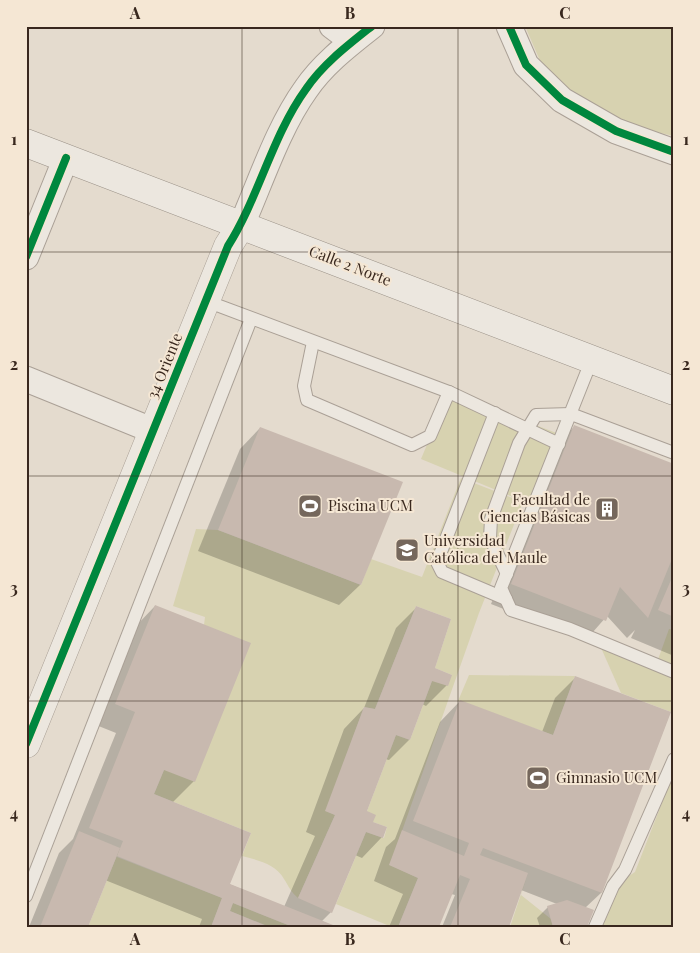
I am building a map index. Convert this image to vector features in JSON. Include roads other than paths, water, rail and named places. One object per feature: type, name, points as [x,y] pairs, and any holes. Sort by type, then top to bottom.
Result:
[{"type":"main road","name":"Calle 2 Norte","points":[[26,143],[242,224],[674,391]]},
{"type":"main road","name":"34 Oriente","points":[[26,744],[228,246],[242,224]]},
{"type":"street","points":[[332,26],[352,42]]},
{"type":"street","name":"34 Oriente","points":[[242,224],[296,105],[318,73],[372,26]]},
{"type":"street","points":[[509,26],[526,65],[562,100],[616,131],[674,152]]},
{"type":"street","points":[[26,257],[66,158]]},
{"type":"street","points":[[26,379],[154,431]]},
{"type":"lane","points":[[206,301],[449,392],[559,444]]},
{"type":"lane","points":[[26,896],[251,319]]},
{"type":"lane","points":[[314,342],[304,386],[306,400],[412,445],[430,436],[449,392]]},
{"type":"lane","points":[[592,359],[501,588],[511,610],[570,629],[674,672]]},
{"type":"lane","points":[[495,413],[437,562],[442,572],[506,599]]},
{"type":"lane","points":[[507,574],[490,538],[492,519],[519,443],[536,415],[571,414],[674,452]]},
{"type":"lane","points":[[595,927],[613,886],[625,870],[674,759]]},
{"type":"place","name":"Piscina UCM","points":[[310,506]]},
{"type":"place","name":"Facultad de Ciencias Básicas","points":[[607,509]]},
{"type":"place","name":"Universidad Católica del Maule","points":[[407,550]]},
{"type":"place","name":"Gimnasio UCM","points":[[538,778]]}]
